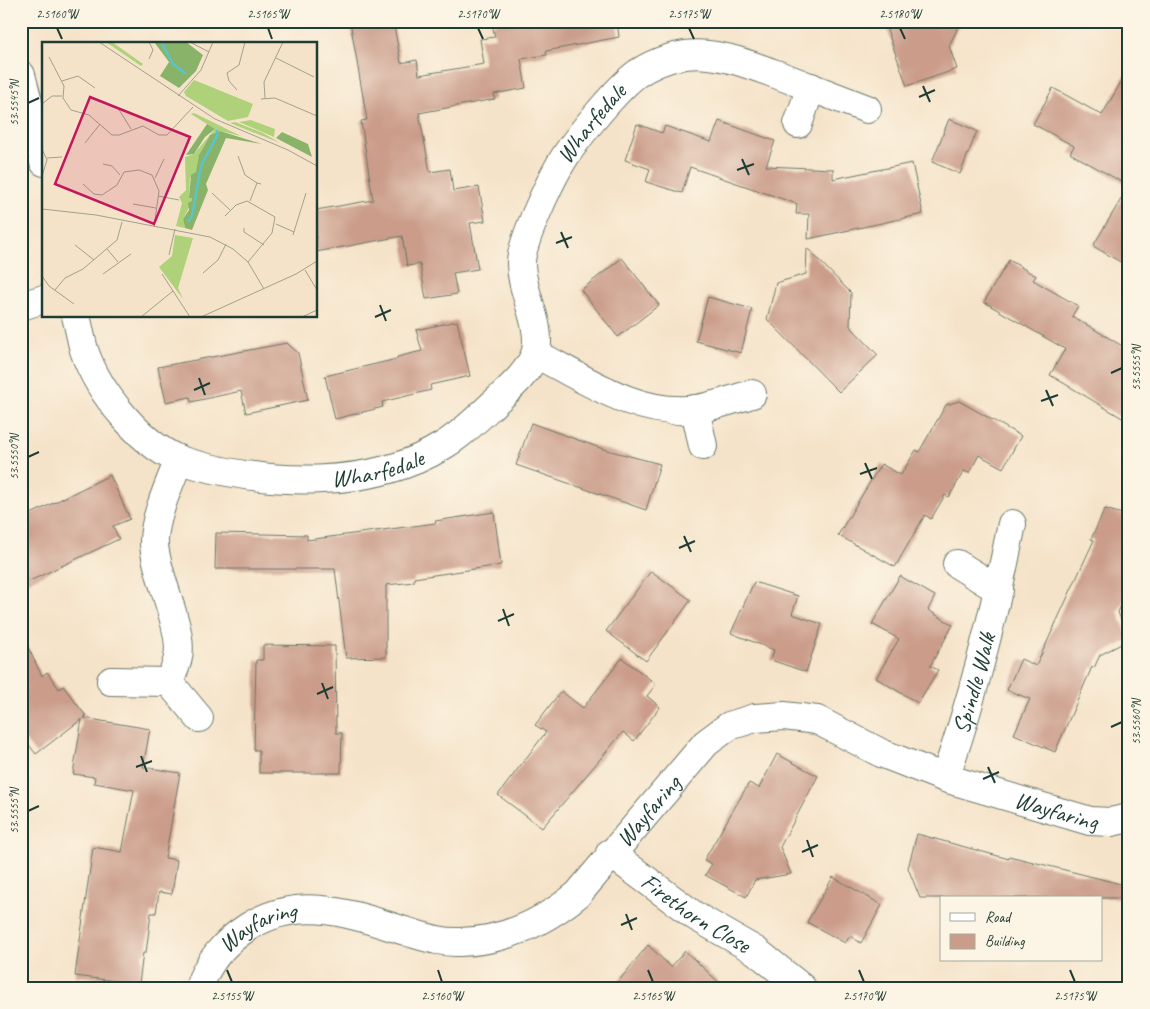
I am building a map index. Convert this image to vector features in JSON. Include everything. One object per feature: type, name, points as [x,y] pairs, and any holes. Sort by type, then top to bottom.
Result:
[{"type":"street","name":"Wharfedale","points":[[76,318],[84,351],[104,389],[118,409],[142,435],[161,451],[179,460],[223,473],[300,480],[340,477],[383,470],[408,462],[443,446],[474,422],[506,392],[536,354],[537,336],[523,285],[521,262],[524,241],[566,155],[618,90],[637,74],[660,62],[678,56],[726,56],[867,109]]},
{"type":"street","points":[[21,75],[42,154]]},
{"type":"street","points":[[798,124],[811,87]]},
{"type":"street","points":[[21,306],[42,300]]},
{"type":"street","points":[[536,354],[628,400],[658,408],[695,410],[752,394]]},
{"type":"street","points":[[695,410],[703,446]]},
{"type":"street","points":[[169,682],[179,656],[178,638],[156,561],[154,542],[162,503],[179,460]]},
{"type":"street","name":"Spindle Walk","points":[[945,778],[963,726],[999,590],[1012,524]]},
{"type":"street","points":[[957,564],[999,590]]},
{"type":"street","points":[[111,681],[169,682],[199,718]]},
{"type":"street","name":"Wayfaring","points":[[199,988],[214,958],[232,937],[282,910],[315,908],[350,914],[433,939],[459,942],[484,940],[510,933],[557,911],[578,894],[610,853],[706,743],[729,726],[754,718],[784,716],[817,720],[881,753],[945,778],[1090,820],[1112,822],[1129,818]]},
{"type":"street","name":"Firethorn Close","points":[[610,853],[695,916],[756,951],[786,983]]},
{"type":"building","points":[[350,21],[393,21],[401,63],[417,60],[419,75],[484,64],[480,39],[495,37],[492,24],[508,21],[617,21],[619,37],[546,51],[547,55],[521,59],[526,88],[494,94],[495,99],[419,113],[430,172],[450,169],[453,191],[479,187],[485,221],[470,223],[478,269],[453,273],[457,294],[426,299],[420,264],[407,266],[402,236],[318,252],[318,210],[373,200],[361,121],[367,120]]},
{"type":"building","points":[[884,21],[961,21],[949,46],[957,69],[907,86]]},
{"type":"building","points":[[1129,68],[1129,186],[1070,153],[1074,146],[1033,124],[1053,88],[1102,115]]},
{"type":"building","points":[[949,119],[977,131],[960,174],[932,162]]},
{"type":"building","points":[[719,121],[775,141],[766,166],[833,169],[833,179],[912,163],[923,214],[808,239],[809,214],[796,214],[797,204],[690,167],[682,193],[646,182],[650,169],[625,160],[637,124],[662,133],[665,126],[711,142]]},
{"type":"building","points":[[1129,186],[1129,267],[1093,246]]},
{"type":"building","points":[[807,248],[851,293],[850,326],[878,355],[839,392],[767,319],[776,283],[806,274]]},
{"type":"building","points":[[622,258],[659,305],[618,337],[581,290]]},
{"type":"building","points":[[1009,260],[1036,276],[1033,280],[1078,306],[1072,316],[1129,350],[1129,422],[1050,375],[1065,349],[984,302]]},
{"type":"building","points":[[708,297],[752,309],[741,353],[696,341]]},
{"type":"building","points":[[457,321],[470,376],[430,385],[431,390],[382,402],[383,407],[335,419],[325,376],[397,359],[397,357],[422,351],[416,330]]},
{"type":"building","points":[[287,343],[298,353],[308,400],[246,413],[241,391],[191,402],[190,397],[166,402],[158,367]]},
{"type":"building","points":[[959,401],[1021,436],[1003,468],[979,455],[969,473],[964,471],[949,497],[945,495],[931,519],[925,515],[895,567],[838,535],[881,464],[901,475],[916,450],[919,452],[946,405]]},
{"type":"building","points":[[531,423],[603,449],[660,464],[646,510],[516,465]]},
{"type":"building","points":[[110,475],[130,519],[113,526],[119,539],[21,585],[21,519]]},
{"type":"building","points":[[1105,509],[1129,516],[1129,589],[1118,612],[1129,640],[1100,655],[1094,668],[1092,667],[1055,752],[1014,734],[1030,699],[1007,690],[1021,659],[1036,666],[1094,540],[1091,539]]},
{"type":"building","points":[[494,512],[501,565],[414,578],[414,582],[386,585],[386,657],[346,658],[335,569],[215,569],[216,533],[307,535],[307,540],[436,523],[435,521]]},
{"type":"building","points":[[651,571],[691,600],[646,661],[606,631]]},
{"type":"building","points":[[900,576],[935,596],[928,610],[953,625],[930,666],[938,670],[918,703],[876,678],[899,639],[872,624]]},
{"type":"building","points":[[754,582],[798,596],[792,614],[822,624],[806,672],[771,660],[774,650],[731,633]]},
{"type":"building","points":[[21,633],[42,676],[47,672],[59,689],[63,686],[86,716],[84,718],[150,729],[143,767],[180,773],[165,858],[177,860],[172,894],[159,892],[156,913],[151,913],[146,953],[143,953],[139,984],[75,976],[93,847],[122,852],[134,790],[94,783],[95,777],[73,774],[82,719],[36,754],[21,735]]},
{"type":"building","points":[[263,645],[335,646],[336,733],[342,733],[341,773],[259,773],[259,750],[254,750],[256,660],[263,660]]},
{"type":"building","points":[[622,658],[656,684],[647,696],[660,707],[634,741],[623,732],[542,828],[498,795],[546,732],[535,725],[561,691],[583,708]]},
{"type":"building","points":[[777,754],[818,776],[780,847],[791,874],[755,880],[746,897],[705,875],[712,864],[704,860],[749,783],[759,788]]},
{"type":"building","points":[[917,834],[1009,859],[1009,856],[1129,886],[1127,898],[1102,898],[1102,896],[940,896],[940,898],[920,898],[908,868]]},
{"type":"building","points":[[833,877],[882,905],[861,943],[850,936],[845,943],[807,922]]},
{"type":"building","points":[[648,945],[671,967],[685,951],[725,988],[613,988]]}]
